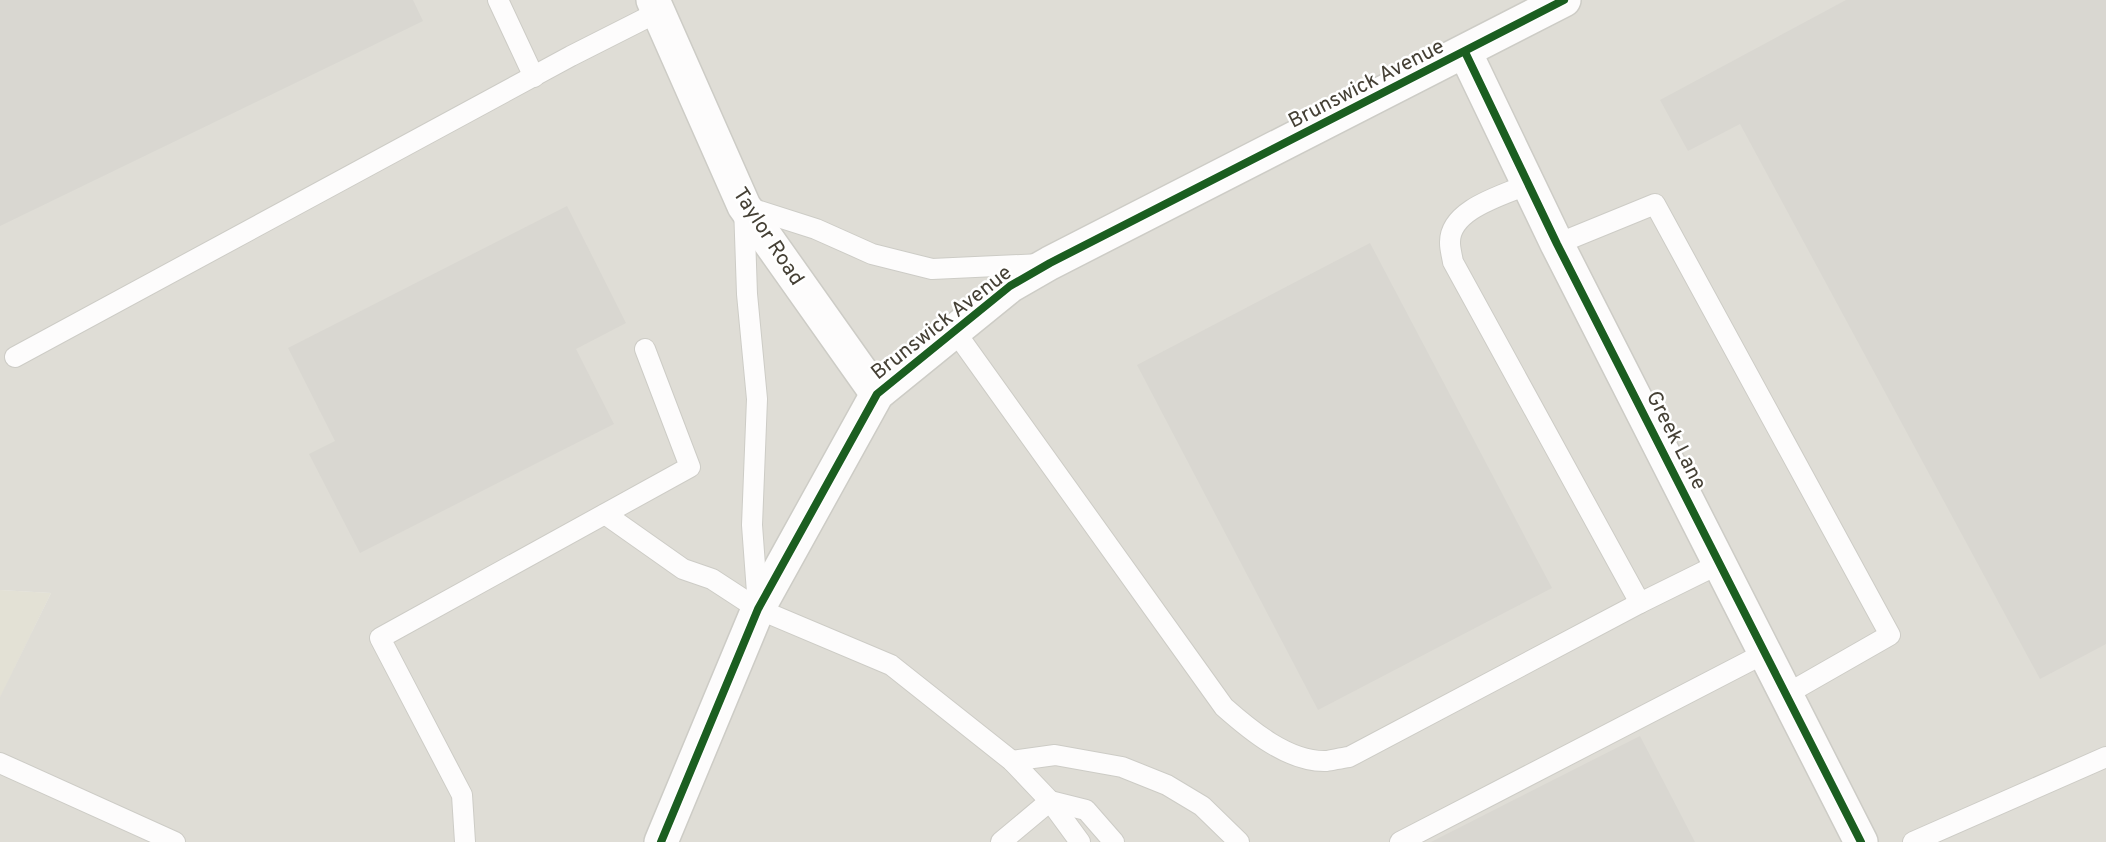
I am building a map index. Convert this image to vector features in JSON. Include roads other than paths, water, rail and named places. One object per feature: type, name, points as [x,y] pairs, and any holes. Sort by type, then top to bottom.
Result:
[{"type":"street","name":"Brunswick Avenue","points":[[661,842],[758,609],[877,394],[1010,286],[1050,263],[1564,0]]},
{"type":"street","name":"Taylor Road","points":[[656,6],[744,206],[877,394]]},
{"type":"street","name":"Greek Lane","points":[[1466,52],[1557,244],[1860,842]]},
{"type":"lane","points":[[498,0],[534,77]]},
{"type":"lane","points":[[15,357],[534,77],[656,6]]},
{"type":"lane","points":[[1529,184],[1473,208],[1462,216],[1455,224],[1449,241],[1453,262],[1640,603]]},
{"type":"lane","points":[[1557,244],[1655,204],[1890,634],[1785,695]]},
{"type":"lane","points":[[758,609],[752,525],[757,399],[747,294],[744,206],[816,229],[872,254],[932,269],[1050,263]]},
{"type":"lane","points":[[954,330],[1224,707],[1254,733],[1296,754],[1324,761],[1349,757],[1640,603],[1719,564]]},
{"type":"lane","points":[[465,842],[462,795],[380,638],[690,467],[645,349]]},
{"type":"lane","points":[[605,514],[683,569],[712,579],[758,609],[891,665],[1012,761],[1050,801],[1080,842]]},
{"type":"lane","points":[[1400,842],[1765,653]]},
{"type":"lane","points":[[1012,761],[1054,755],[1122,767],[1167,785],[1202,806],[1239,842]]},
{"type":"lane","points":[[1913,842],[2106,757]]},
{"type":"lane","points":[[0,763],[175,842]]},
{"type":"lane","points":[[1001,842],[1050,801]]},
{"type":"lane","points":[[1050,801],[1086,810],[1114,842]]}]
